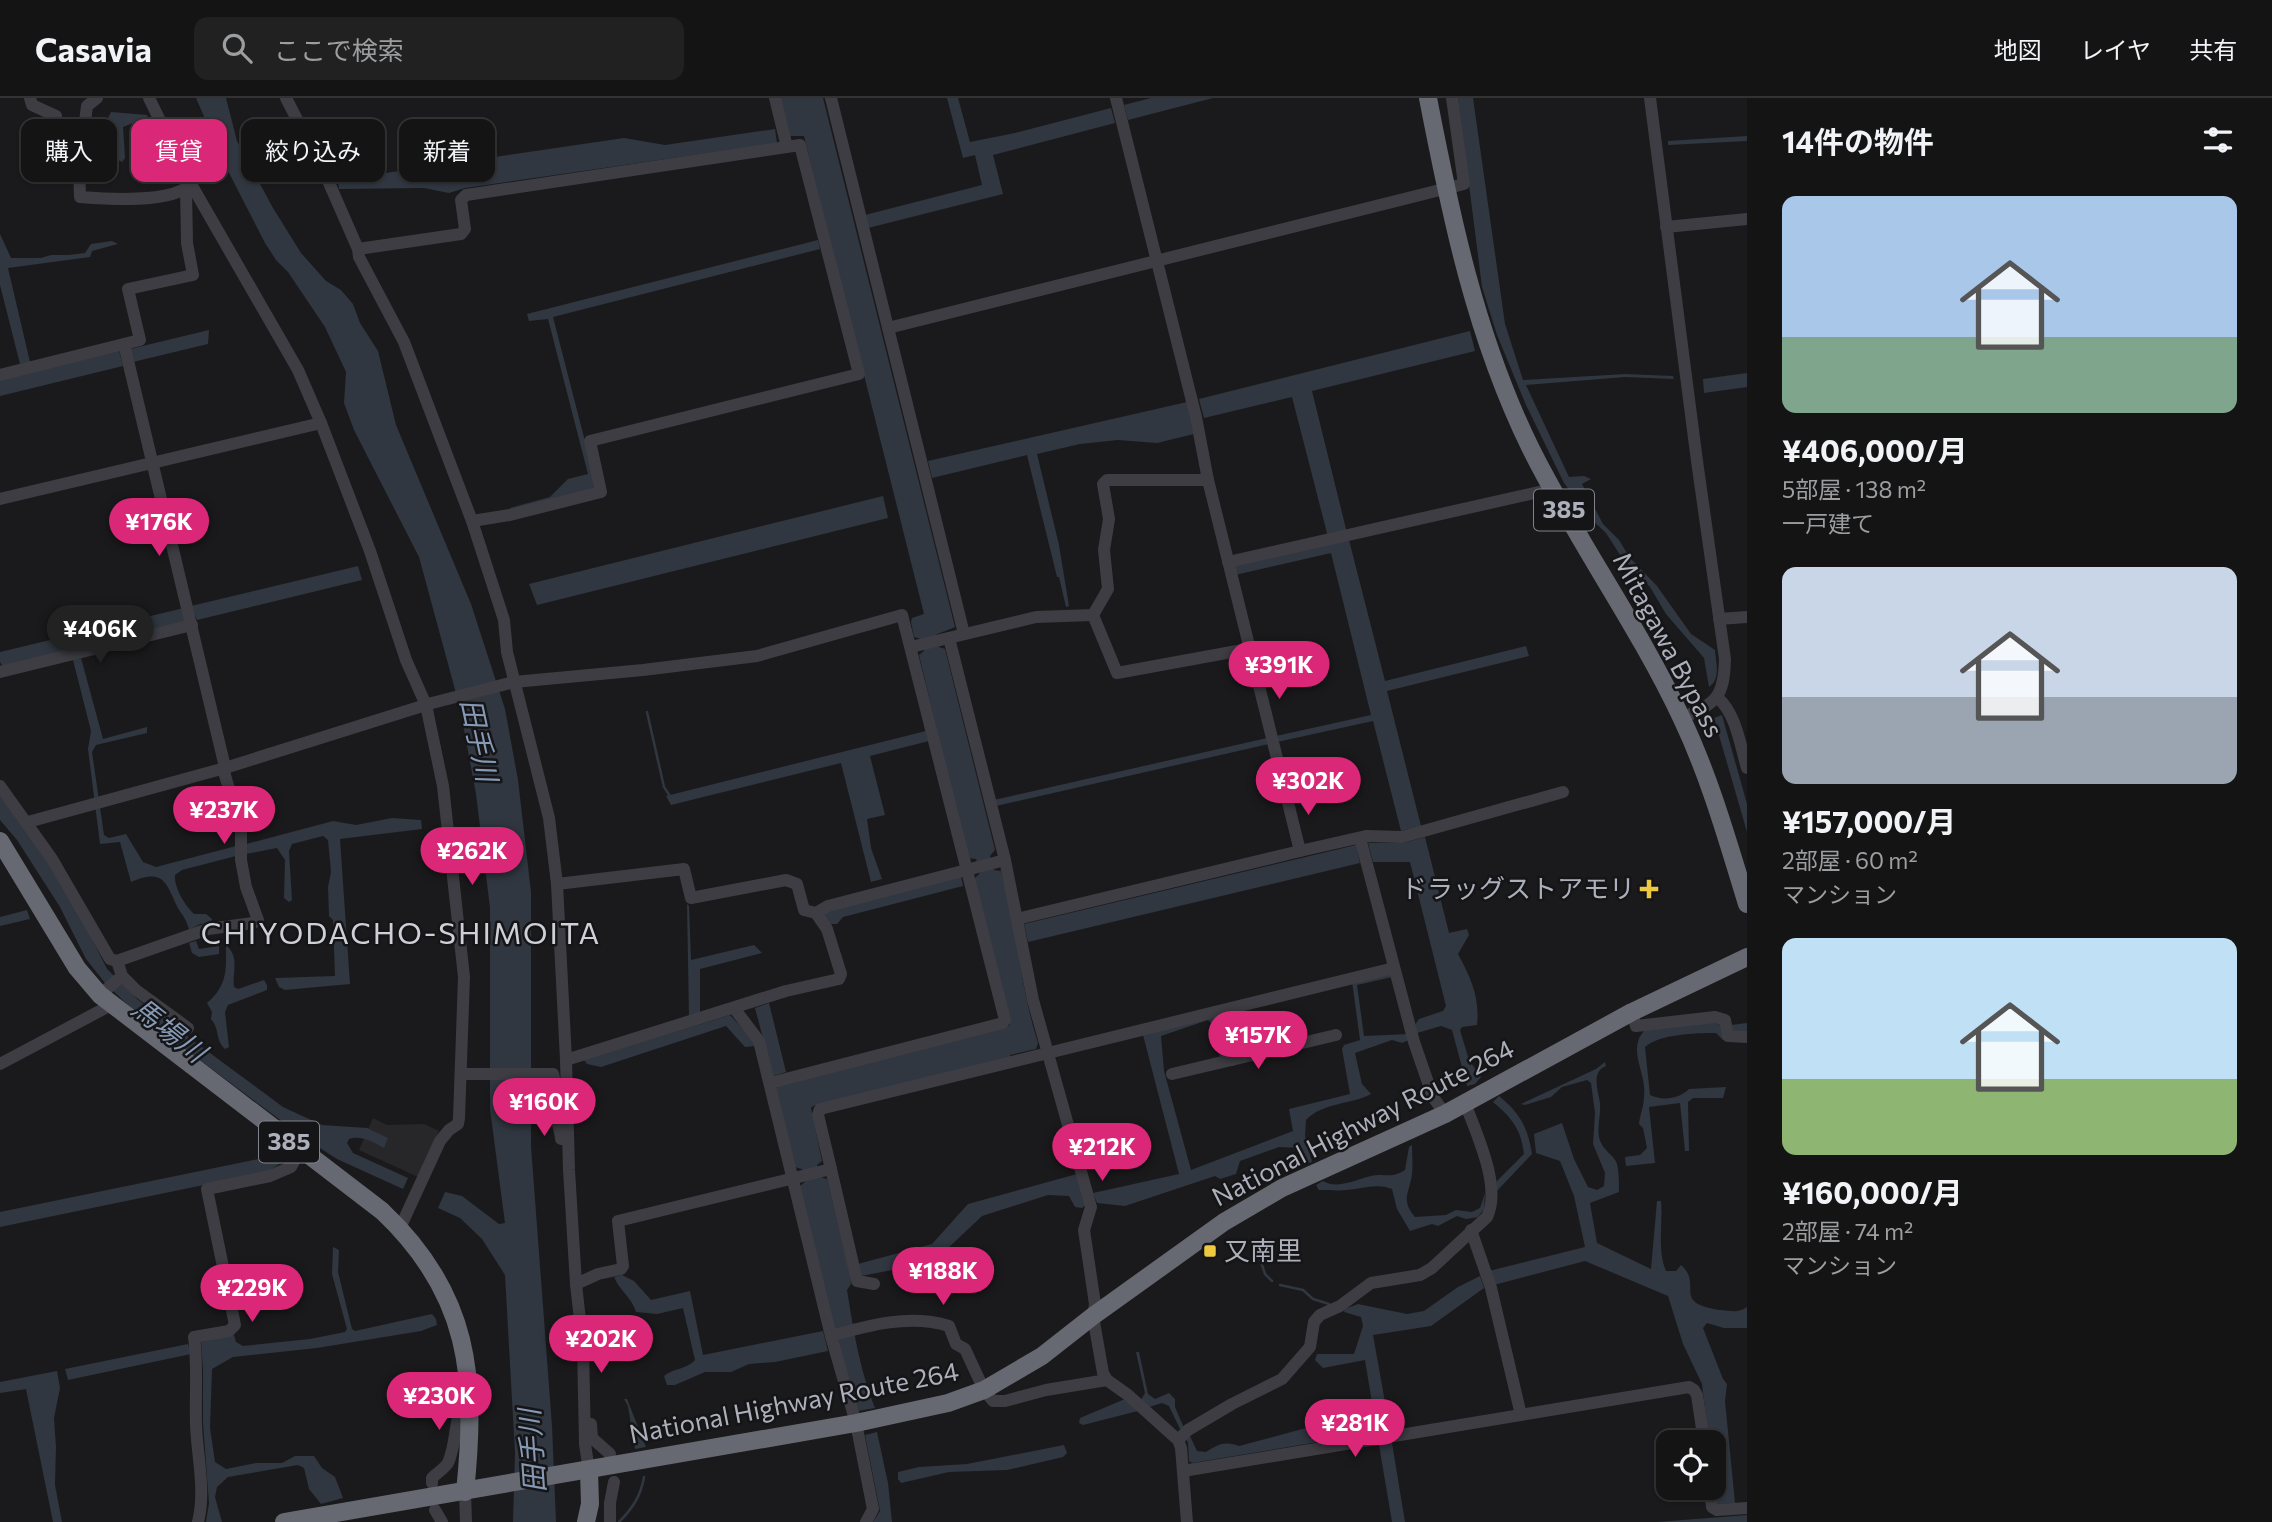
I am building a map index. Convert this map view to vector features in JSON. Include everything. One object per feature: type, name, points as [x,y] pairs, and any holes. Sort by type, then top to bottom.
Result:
[{"type":"highway","name":"Mitagawa Bypass","points":[[1428,98],[1463,265],[1491,355],[1529,445],[1552,489],[1632,625],[1682,718],[1723,824],[1747,904]]},
{"type":"highway","name":"385","points":[[0,841],[77,968],[106,996],[300,1150],[382,1211],[400,1228],[435,1275],[453,1314],[465,1356],[470,1391],[470,1448],[474,1490]]},
{"type":"highway","name":"National Highway Route 264","points":[[284,1522],[856,1423],[948,1403],[984,1391],[1042,1356],[1224,1222],[1282,1188],[1445,1114],[1633,1012],[1747,957]]},
{"type":"highway","points":[[583,1472],[590,1504],[586,1522]]},
{"type":"street","points":[[30,98],[32,105],[55,116]]},
{"type":"street","points":[[97,98],[87,106],[79,168],[80,197],[154,198],[188,187]]},
{"type":"street","points":[[149,98],[188,187],[298,370],[321,422],[370,551],[406,660],[429,704],[443,786],[464,977],[465,1074],[458,1124],[440,1141],[400,1228]]},
{"type":"street","points":[[286,98],[330,185],[359,257],[404,342],[472,521],[504,620],[510,683],[543,791],[557,884],[569,1170],[584,1380],[583,1472]]},
{"type":"street","points":[[775,98],[787,147]]},
{"type":"street","points":[[831,98],[964,634]]},
{"type":"street","points":[[1116,98],[1196,417],[1248,649],[1300,852]]},
{"type":"street","points":[[888,328],[1464,184],[1452,98]]},
{"type":"street","points":[[1650,98],[1725,659],[1725,678],[1718,698],[1710,705],[1682,718]]},
{"type":"street","points":[[358,249],[461,234],[465,229],[461,200],[466,195],[800,145],[859,374],[590,441],[601,492],[510,515],[472,521]]},
{"type":"street","points":[[0,375],[140,340],[128,289],[193,275],[187,243],[188,187]]},
{"type":"street","points":[[1666,227],[1747,219]]},
{"type":"street","points":[[0,786],[28,822],[80,904],[110,959],[117,961],[208,929],[253,923],[257,920],[246,887],[241,860],[240,829],[124,344]]},
{"type":"street","points":[[0,499],[321,422]]},
{"type":"street","points":[[1093,615],[1108,589],[1104,550],[1109,532],[1103,484],[1107,480],[1208,480]]},
{"type":"street","points":[[1228,562],[1552,489]]},
{"type":"street","points":[[28,822],[225,768],[429,704],[510,683],[757,656],[902,615],[916,646],[1005,1020],[1003,1023],[770,1083]]},
{"type":"street","points":[[916,646],[1036,617],[1093,615]]},
{"type":"street","points":[[1093,615],[1117,674],[1248,649]]},
{"type":"street","points":[[1719,619],[1747,617]]},
{"type":"street","points":[[0,672],[192,625]]},
{"type":"street","points":[[944,639],[1017,919],[1046,1054],[1091,1207],[1084,1230],[1095,1304],[1093,1316],[1107,1380],[1178,1440],[1187,1522]]},
{"type":"street","points":[[1718,698],[1727,705],[1747,768]]},
{"type":"street","points":[[1017,919],[1360,838],[1402,837],[1563,792]]},
{"type":"street","points":[[1360,838],[1414,1042],[1433,1097],[1445,1114]]},
{"type":"street","points":[[816,913],[828,906],[1000,861]]},
{"type":"street","points":[[557,884],[684,869],[691,898],[786,880],[797,884],[804,910],[816,913],[827,929],[841,974],[839,979],[786,992],[566,1060]]},
{"type":"street","points":[[117,961],[121,977],[188,1028]]},
{"type":"street","points":[[874,1284],[857,1281],[827,1170],[818,1115],[820,1109],[1394,968]]},
{"type":"street","points":[[0,1064],[106,996],[121,977]]},
{"type":"street","points":[[734,1008],[759,1041],[798,1177],[833,1335],[856,1423],[873,1509],[864,1521]]},
{"type":"street","points":[[1220,1011],[1232,1060]]},
{"type":"street","points":[[1633,1012],[1636,1026],[1715,1017],[1725,1020],[1728,1036],[1747,1037]]},
{"type":"street","points":[[1172,1074],[1336,1035]]},
{"type":"street","points":[[465,1074],[553,1074],[554,1110],[560,1123],[562,1166],[569,1170]]},
{"type":"street","points":[[1178,1440],[1181,1435],[1221,1411],[1282,1379],[1310,1347],[1314,1322],[1320,1315],[1340,1306],[1371,1283],[1420,1275],[1432,1268],[1487,1217],[1492,1193],[1484,1153],[1465,1103]]},
{"type":"street","points":[[198,1522],[202,1499],[196,1423],[198,1360],[194,1337],[229,1331],[235,1325],[207,1189],[270,1177],[291,1167],[300,1150]]},
{"type":"street","points":[[576,1284],[623,1266],[618,1221],[827,1170]]},
{"type":"street","points":[[1471,1230],[1491,1288],[1521,1415]]},
{"type":"street","points":[[833,1335],[876,1323],[929,1320],[949,1326],[956,1344],[965,1349],[984,1391],[993,1401],[1005,1401],[1046,1390],[1107,1380]]},
{"type":"street","points":[[584,1380],[590,1396],[592,1438],[610,1454]]},
{"type":"street","points":[[1183,1471],[1689,1387],[1697,1395],[1702,1430]]},
{"type":"street","points":[[432,1483],[432,1478],[447,1465],[460,1403],[470,1391]]},
{"type":"street","points":[[610,1522],[614,1482]]},
{"type":"street","points":[[466,1522],[474,1490]]},
{"type":"street","points":[[1711,1500],[1712,1507],[1717,1510],[1747,1508]]},
{"type":"street","points":[[590,1504],[594,1522]]},
{"type":"street","points":[[435,1510],[442,1522]]},
{"type":"shaded area","points":[[373,1118],[387,1125],[424,1124],[439,1131],[418,1177],[359,1150]]},
{"type":"water","name":"田手川","points":[[196,98],[226,98],[241,148],[241,182],[259,182],[301,253],[326,281],[341,290],[353,304],[360,323],[378,351],[396,425],[471,604],[505,709],[518,780],[531,892],[531,1146],[552,1426],[556,1522],[513,1522],[515,1453],[505,1275],[482,1239],[460,1218],[438,1208],[445,1192],[462,1196],[499,1224],[505,1223],[490,1109],[490,908],[476,794],[460,708],[419,557],[354,430],[344,403],[346,372],[325,327],[265,243],[227,169],[227,119],[205,119]]},
{"type":"water","points":[[780,98],[823,98],[955,627],[935,635],[939,647],[945,649],[995,850],[990,856],[994,870],[1001,871],[1038,1043],[1036,1049],[1010,1055],[1010,1058],[811,1108],[822,1161],[817,1165],[820,1177],[827,1179],[830,1191],[850,1275],[851,1284],[847,1290],[858,1349],[875,1408],[858,1411],[800,1186],[806,1181],[802,1169],[795,1167],[777,1086],[1010,1024],[974,879],[980,873],[976,859],[968,858],[919,655],[924,651],[921,639],[914,637],[912,618],[924,614],[804,136],[789,136]]},
{"type":"water","points":[[947,98],[958,98],[970,142],[1111,108],[1115,123],[993,155],[1003,194],[868,228],[865,215],[982,185],[975,155],[963,158]]},
{"type":"water","points":[[1151,98],[1213,98],[1128,120],[1124,105]]},
{"type":"water","points":[[1458,98],[1473,98],[1505,324],[1523,380],[1625,374],[1673,376],[1674,379],[1625,377],[1526,385],[1569,477],[1584,476],[1591,479],[1582,484],[1603,524],[1657,586],[1691,634],[1715,650],[1716,675],[1709,687],[1704,658],[1666,614],[1650,587],[1622,558],[1606,533],[1591,519],[1564,483],[1526,405],[1497,335],[1482,287]]},
{"type":"water","points":[[111,112],[147,115],[149,119],[131,119],[131,124],[123,127],[125,158],[122,162],[117,159],[117,119],[106,119]]},
{"type":"water","points":[[775,129],[777,143],[465,188],[449,193],[424,188],[339,189],[338,182],[385,182],[385,173],[399,171],[399,182],[495,182],[495,157],[624,138],[665,145]]},
{"type":"water","points":[[1747,136],[1747,141],[1668,145],[1668,141]]},
{"type":"water","points":[[0,234],[11,258],[85,253],[91,244],[112,241],[118,244],[92,251],[90,257],[8,268],[30,362],[20,364],[0,285]]},
{"type":"water","points":[[818,240],[820,249],[553,317],[596,484],[592,490],[511,510],[510,508],[550,497],[568,479],[588,474],[548,319],[529,321],[527,314]]},
{"type":"water","points":[[209,330],[208,344],[133,362],[130,349]]},
{"type":"water","points":[[1470,331],[1475,351],[1312,391],[1347,533],[1328,537],[1292,397],[1204,418],[1199,399]]},
{"type":"water","points":[[119,351],[123,366],[0,396],[0,380]]},
{"type":"water","points":[[1747,373],[1747,387],[1704,393],[1703,379]]},
{"type":"water","points":[[1187,402],[1194,434],[1157,443],[1118,440],[1080,444],[1037,454],[1059,545],[1069,606],[1066,607],[1027,455],[932,478],[928,461]]},
{"type":"water","points":[[883,496],[888,518],[537,605],[529,584]]},
{"type":"water","points":[[1349,540],[1385,681],[1526,646],[1529,656],[1387,691],[1421,826],[1401,831],[1373,721],[1277,742],[1276,736],[1371,715],[1331,553],[1235,575],[1233,566]]},
{"type":"water","points":[[358,566],[362,580],[197,620],[191,606]]},
{"type":"water","points":[[184,608],[186,623],[3,667],[0,662],[0,652]]},
{"type":"water","points":[[81,658],[103,739],[147,727],[147,733],[96,745],[92,752],[104,835],[109,838],[126,834],[143,862],[156,867],[236,846],[236,856],[182,870],[175,875],[178,891],[187,906],[194,914],[206,914],[212,919],[211,923],[200,924],[189,930],[163,881],[151,877],[131,882],[120,842],[100,844],[88,749],[91,731],[73,660]]},
{"type":"water","points":[[1722,715],[1747,804],[1747,832],[1714,718]]},
{"type":"water","points":[[926,731],[929,741],[870,756],[885,815],[867,819],[871,848],[882,879],[871,882],[841,763],[671,805],[666,796]]},
{"type":"water","points":[[1267,738],[1269,744],[996,806],[994,800]]},
{"type":"water","name":"馬場川","points":[[0,796],[22,823],[75,905],[107,969],[137,999],[283,1107],[322,1125],[367,1128],[388,1138],[384,1148],[358,1138],[349,1139],[347,1143],[353,1153],[408,1178],[403,1189],[337,1159],[303,1137],[133,1010],[105,983],[86,959],[60,907],[17,840],[0,820]]},
{"type":"water","points":[[392,818],[421,820],[422,829],[340,839],[350,984],[285,990],[279,987],[275,978],[335,976],[333,920],[329,916],[328,887],[331,872],[328,840],[323,836],[292,844],[289,851],[292,900],[289,902],[284,898],[285,860],[277,848],[246,854],[246,844],[333,821],[356,825]]},
{"type":"water","points":[[1425,837],[1449,933],[1467,929],[1469,935],[1458,954],[1474,988],[1477,1025],[1462,1027],[1460,1030],[1469,1060],[1481,1077],[1475,1084],[1467,1086],[1452,1030],[1441,1026],[1417,1033],[1415,1025],[1419,1019],[1443,1011],[1446,1006],[1410,862],[1373,862],[1368,843],[1403,843]]},
{"type":"water","points":[[1356,845],[1360,863],[1028,942],[1024,924]]},
{"type":"water","points":[[961,876],[963,886],[843,917],[837,924],[829,924],[824,915],[833,909]]},
{"type":"water","points":[[687,904],[691,960],[754,945],[762,953],[700,969],[700,1014],[689,1017]]},
{"type":"water","points":[[27,910],[30,919],[0,926],[0,917]]},
{"type":"water","points":[[196,941],[199,949],[219,946],[219,954],[199,957],[192,953],[189,943]]},
{"type":"water","points":[[226,945],[234,960],[234,987],[238,989],[264,980],[267,990],[228,1005],[225,1012],[229,1047],[225,1049],[211,1019],[212,1012],[207,1003],[222,983],[226,969]]},
{"type":"water","points":[[1390,972],[1392,977],[1357,985],[1364,1036],[1409,1034],[1411,1039],[1402,1043],[1392,1040],[1355,1053],[1362,1084],[1371,1094],[1321,1110],[1306,1120],[1305,1136],[1312,1162],[1305,1164],[1300,1148],[1279,1147],[1240,1161],[1236,1174],[1220,1179],[1215,1176],[1125,1206],[1097,1203],[1093,1193],[1179,1174],[1143,1035],[1212,1015],[1217,1019],[1225,1055],[1223,1057],[1220,1057],[1213,1025],[1208,1020],[1161,1036],[1164,1071],[1191,1170],[1293,1131],[1289,1109],[1350,1094],[1342,1049],[1344,1045],[1360,1040],[1352,981]]},
{"type":"water","points":[[769,1003],[786,1072],[773,1076],[755,1008]]},
{"type":"water","points":[[730,1015],[754,1041],[755,1046],[745,1047],[726,1026],[601,1067],[587,1064],[584,1060]]},
{"type":"water","points":[[1712,1022],[1723,1026],[1747,1023],[1747,1032],[1723,1040],[1716,1033],[1698,1033],[1668,1037],[1651,1043],[1645,1047],[1650,1095],[1671,1098],[1689,1089],[1726,1087],[1723,1098],[1693,1098],[1688,1102],[1689,1151],[1685,1151],[1680,1103],[1649,1107],[1655,1163],[1626,1166],[1625,1157],[1640,1155],[1647,1148],[1643,1128],[1639,1124],[1644,1087],[1637,1053],[1640,1037],[1645,1030]]},
{"type":"water","points":[[1605,1062],[1606,1066],[1597,1077],[1599,1133],[1603,1146],[1617,1164],[1619,1174],[1619,1192],[1590,1203],[1597,1243],[1651,1269],[1657,1201],[1661,1201],[1661,1246],[1666,1271],[1676,1271],[1681,1265],[1690,1279],[1692,1298],[1705,1307],[1735,1311],[1747,1307],[1747,1328],[1724,1328],[1707,1323],[1703,1328],[1727,1384],[1725,1401],[1735,1503],[1717,1502],[1726,1500],[1726,1430],[1708,1430],[1702,1384],[1683,1344],[1668,1296],[1585,1261],[1494,1285],[1489,1271],[1585,1247],[1574,1196],[1560,1161],[1536,1153],[1534,1134],[1562,1123],[1574,1159],[1588,1187],[1597,1190],[1604,1186],[1605,1173],[1593,1144],[1595,1113],[1591,1083],[1587,1080],[1562,1087],[1551,1097],[1521,1104],[1596,1069]]},
{"type":"water","points":[[1499,1096],[1522,1122],[1532,1154],[1496,1192],[1495,1183],[1524,1154],[1521,1138],[1514,1125],[1493,1102]]},
{"type":"water","points":[[1412,1145],[1412,1174],[1407,1200],[1415,1217],[1446,1215],[1456,1210],[1472,1212],[1480,1208],[1485,1193],[1484,1209],[1478,1217],[1466,1219],[1457,1216],[1438,1226],[1432,1224],[1410,1231],[1397,1209],[1392,1189],[1375,1186],[1319,1190],[1316,1185],[1323,1181],[1343,1184],[1371,1176],[1398,1174],[1405,1170],[1409,1147]]},
{"type":"water","points":[[283,1154],[287,1159],[267,1172],[0,1227],[0,1212]]},
{"type":"water","points":[[1077,1174],[1086,1205],[1082,1208],[1075,1207],[1069,1196],[1048,1195],[982,1216],[946,1250],[924,1264],[861,1276],[858,1264],[932,1244],[968,1204]]},
{"type":"water","points":[[333,1247],[339,1250],[338,1272],[352,1329],[355,1331],[432,1314],[437,1325],[421,1331],[317,1348],[233,1357],[212,1369],[210,1428],[215,1462],[226,1469],[256,1463],[282,1463],[295,1456],[314,1456],[322,1468],[335,1477],[343,1498],[321,1504],[309,1489],[304,1468],[298,1465],[228,1477],[217,1487],[215,1497],[222,1522],[206,1522],[209,1503],[201,1342],[234,1335],[236,1342],[243,1346],[310,1339],[345,1332],[347,1329],[332,1274]]},
{"type":"water","points":[[622,1275],[634,1281],[651,1300],[690,1291],[703,1355],[823,1331],[828,1351],[775,1362],[749,1364],[731,1372],[705,1372],[675,1385],[667,1385],[664,1376],[688,1366],[695,1360],[683,1308],[657,1314],[636,1312],[614,1277]]},
{"type":"water","points":[[1480,1276],[1484,1288],[1431,1326],[1373,1335],[1390,1430],[1192,1463],[1189,1461],[1185,1436],[1189,1434],[1197,1451],[1206,1452],[1222,1444],[1239,1446],[1306,1428],[1310,1438],[1376,1427],[1365,1360],[1323,1368],[1315,1360],[1317,1354],[1354,1354],[1363,1326],[1361,1317],[1344,1312],[1345,1309],[1358,1304],[1407,1314],[1424,1311],[1458,1287]]},
{"type":"water","points":[[188,1344],[191,1354],[68,1380],[65,1369]]},
{"type":"water","points":[[1136,1352],[1139,1352],[1148,1394],[1155,1399],[1169,1393],[1175,1399],[1175,1407],[1184,1428],[1180,1429],[1169,1406],[1162,1403],[1149,1407],[1141,1400],[1145,1393]]},
{"type":"water","points":[[57,1371],[60,1388],[54,1418],[55,1485],[62,1522],[53,1522],[26,1389],[0,1393],[0,1382]]},
{"type":"water","points":[[624,1399],[627,1399],[646,1447],[635,1449],[628,1406]]},
{"type":"water","points":[[1125,1399],[1138,1411],[1083,1425],[1079,1423],[1080,1418]]},
{"type":"water","points":[[877,1432],[888,1483],[892,1522],[873,1522],[880,1511],[865,1435]]},
{"type":"water","points":[[1392,1443],[1405,1522],[1392,1522],[1379,1445]]},
{"type":"water","points":[[1064,1445],[1067,1453],[1063,1457],[1007,1470],[949,1472],[901,1483],[898,1479],[898,1472],[919,1467],[967,1464]]},
{"type":"water","points":[[1747,1515],[1747,1522],[1657,1522]]},
{"type":"waterway","points":[[647,712],[664,787],[670,796]]},
{"type":"waterway","points":[[1260,1259],[1265,1274],[1272,1281]]},
{"type":"waterway","points":[[1280,1285],[1303,1290],[1313,1299],[1329,1304]]},
{"type":"waterway","points":[[619,1522],[635,1502],[644,1477]]},
{"type":"place","name":"ドラッグストアモリ","points":[[1649,889]]},
{"type":"place","name":"又南里","points":[[1210,1251]]},
{"type":"district","name":"CHIYODACHO-SHIMOITA","points":[[401,934]]}]
